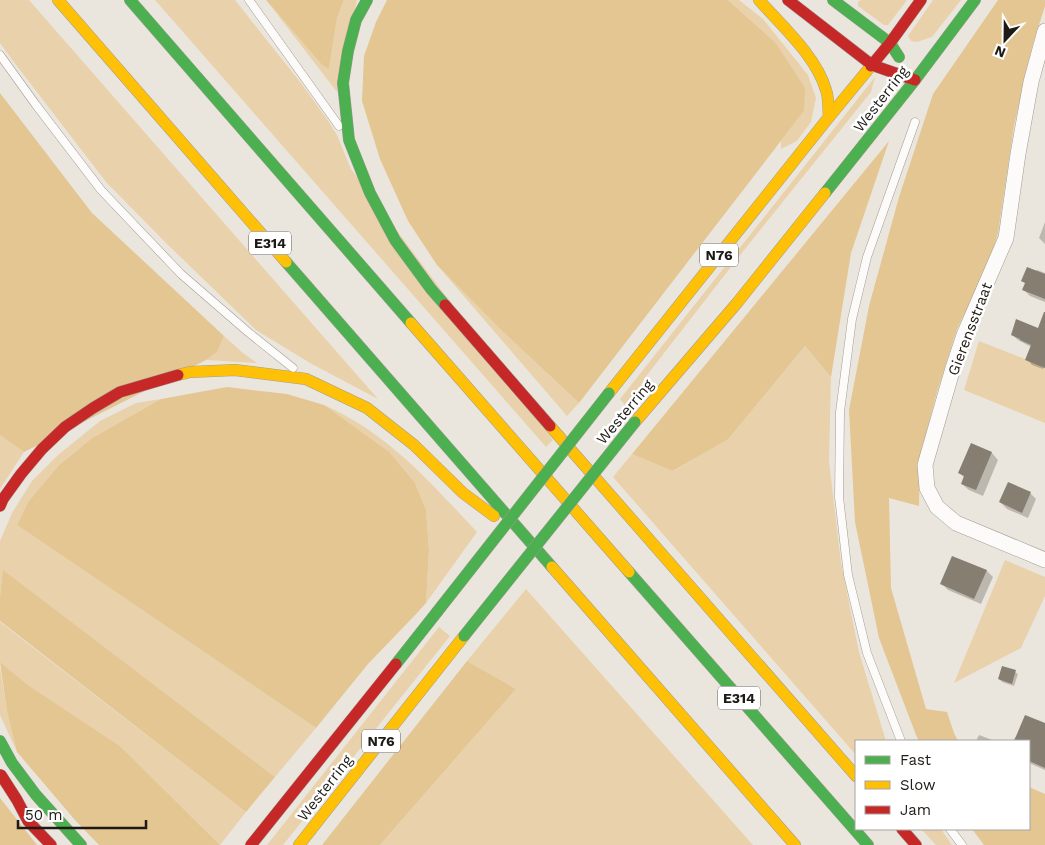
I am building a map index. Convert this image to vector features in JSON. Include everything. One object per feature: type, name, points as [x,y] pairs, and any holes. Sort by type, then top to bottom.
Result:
[{"type":"highway","name":"E314","points":[[58,0],[795,845]]},
{"type":"highway","name":"E314","points":[[130,0],[506,433],[868,845]]},
{"type":"highway","points":[[368,0],[356,20],[348,51],[343,83],[349,140],[370,193],[395,240],[431,289],[855,775]]},
{"type":"highway","points":[[759,0],[800,46],[813,64],[826,91],[829,117]]},
{"type":"highway","points":[[788,0],[872,65],[915,80]]},
{"type":"highway","points":[[833,0],[890,43],[915,80]]},
{"type":"highway","name":"Westerring","points":[[251,845],[829,117],[890,43],[921,0]]},
{"type":"highway","name":"Westerring","points":[[299,845],[635,422],[737,303],[915,80],[975,0]]},
{"type":"highway","points":[[0,506],[21,474],[65,427],[120,392],[190,372],[235,370],[306,379],[367,408],[414,445],[463,493],[534,546]]},
{"type":"highway","points":[[0,741],[12,763],[36,796],[82,845]]},
{"type":"highway","points":[[0,773],[28,821],[51,845]]},
{"type":"highway","points":[[17,800],[63,845]]},
{"type":"highway","points":[[903,830],[916,845]]},
{"type":"street","name":"Gierensstraat","points":[[1045,31],[1031,82],[1006,238],[964,335],[925,465],[927,488],[937,507],[956,524],[1045,560]]},
{"type":"lane","points":[[249,0],[349,140]]},
{"type":"lane","points":[[0,55],[101,190],[181,274],[306,379]]},
{"type":"lane","points":[[901,740],[867,653],[848,575],[839,498],[840,412],[852,319],[867,257],[915,122]]},
{"type":"lane","points":[[951,830],[962,845]]},
{"type":"shaded area","points":[[0,0],[29,0],[378,399],[310,363],[256,330],[106,182],[0,43]]},
{"type":"shaded area","points":[[155,0],[235,0],[327,119],[337,135],[351,169],[553,440],[546,447]]},
{"type":"shaded area","points":[[266,0],[344,0],[337,18],[329,69],[322,65]]},
{"type":"shaded area","points":[[344,0],[357,0],[337,92],[270,5],[322,65],[329,69],[337,18]]},
{"type":"shaded area","points":[[387,0],[728,0],[775,42],[805,88],[804,111],[579,403],[501,330],[437,265],[408,221],[380,159],[362,101],[364,56],[376,22]]},
{"type":"shaded area","points":[[728,0],[739,0],[763,19],[808,75],[816,98],[811,122],[797,141],[781,149],[781,141],[804,111],[775,42]]},
{"type":"shaded area","points":[[861,0],[907,0],[888,25],[884,25],[858,6],[858,2]]},
{"type":"shaded area","points":[[933,0],[961,0],[932,37],[917,42],[911,41],[908,36]]},
{"type":"shaded area","points":[[998,0],[1045,0],[1014,126],[998,233],[989,265],[957,329],[937,392],[920,456],[919,506],[889,498],[891,588],[926,709],[947,712],[958,740],[918,740],[879,638],[855,522],[849,410],[869,306],[899,197],[933,94]]},
{"type":"shaded area","points":[[875,77],[871,92],[644,379],[632,408],[629,410],[620,399]]},
{"type":"shaded area","points":[[0,93],[92,213],[224,336],[217,352],[206,360],[24,452],[0,435]]},
{"type":"shaded area","points":[[889,141],[851,253],[831,377],[805,346],[728,439],[673,471],[632,454]]},
{"type":"shaded area","points":[[437,265],[501,330],[579,403],[567,416]]},
{"type":"shaded area","points":[[224,336],[257,363],[206,360],[217,352]]},
{"type":"shaded area","points":[[979,341],[1045,367],[1045,423],[964,390]]},
{"type":"shaded area","points":[[805,346],[831,377],[829,461],[841,563],[859,652],[886,740],[855,740],[855,754],[613,477],[632,454],[674,471],[730,437]]},
{"type":"shaded area","points":[[227,387],[287,394],[324,405],[389,452],[415,483],[426,510],[429,550],[426,603],[368,664],[316,728],[17,525],[28,502],[58,466],[92,438],[161,399]]},
{"type":"shaded area","points":[[161,399],[92,438],[58,466],[28,502],[17,525],[316,728],[275,777],[3,571],[0,596],[0,541],[12,513],[32,481],[58,455],[100,421],[136,403]]},
{"type":"shaded area","points":[[324,405],[347,416],[388,444],[425,477],[477,532],[426,603],[429,550],[426,510],[415,483]]},
{"type":"shaded area","points":[[0,435],[24,452],[0,489]]},
{"type":"shaded area","points":[[1005,560],[1045,577],[1045,596],[1021,648],[954,683]]},
{"type":"shaded area","points":[[3,570],[275,777],[246,812],[0,621]]},
{"type":"shaded area","points":[[526,589],[753,845],[380,845],[516,689],[467,661]]},
{"type":"shaded area","points":[[0,622],[246,812],[220,845],[120,746],[28,685],[0,662]]},
{"type":"shaded area","points":[[439,627],[450,636],[283,845],[267,845]]},
{"type":"shaded area","points":[[467,661],[516,689],[380,845],[322,845]]},
{"type":"shaded area","points":[[0,662],[28,685],[120,746],[220,845],[99,845],[17,752],[7,711]]},
{"type":"shaded area","points":[[0,667],[7,711],[17,752],[0,715]]},
{"type":"shaded area","points":[[1030,787],[1045,794],[1045,845],[984,845],[973,830],[1030,830]]},
{"type":"shaded area","points":[[0,798],[37,845],[0,845]]},
{"type":"shaded area","points":[[922,830],[942,830],[952,845],[936,845]]},
{"type":"building","points":[[1027,267],[1045,274],[1045,299],[1022,290],[1025,283],[1021,281]]},
{"type":"building","points":[[1044,312],[1045,368],[1025,360],[1031,345],[1011,335],[1016,319],[1038,328]]},
{"type":"building","points":[[971,443],[992,452],[976,490],[961,484],[964,476],[958,473]]},
{"type":"building","points":[[1008,482],[1031,492],[1022,513],[999,502]]},
{"type":"building","points":[[952,556],[987,570],[974,599],[940,584]]},
{"type":"building","points":[[1002,666],[1016,670],[1012,684],[998,679]]},
{"type":"building","points":[[1025,715],[1045,723],[1045,768],[1030,761],[1030,740],[1014,740]]},
{"type":"traffic: fast","points":[[130,0],[411,323]]},
{"type":"traffic: fast","points":[[367,0],[356,20],[348,51],[343,83],[349,140],[370,193],[395,240],[445,305]]},
{"type":"traffic: fast","points":[[833,0],[890,43],[899,57]]},
{"type":"traffic: fast","points":[[825,193],[915,80],[975,0]]},
{"type":"traffic: fast","points":[[286,262],[552,567]]},
{"type":"traffic: fast","points":[[437,612],[609,393]]},
{"type":"traffic: fast","points":[[464,636],[635,422]]},
{"type":"traffic: fast","points":[[629,572],[868,845]]},
{"type":"traffic: fast","points":[[396,664],[437,612]]},
{"type":"traffic: fast","points":[[0,741],[12,763],[36,795],[81,845]]},
{"type":"traffic: slow","points":[[58,0],[286,262]]},
{"type":"traffic: slow","points":[[759,0],[815,65],[827,93],[829,117]]},
{"type":"traffic: slow","points":[[609,393],[871,66]]},
{"type":"traffic: slow","points":[[635,422],[737,303],[825,193]]},
{"type":"traffic: slow","points":[[411,323],[629,572]]},
{"type":"traffic: slow","points":[[178,375],[190,372],[235,370],[306,379],[367,408],[414,445],[463,493],[494,516]]},
{"type":"traffic: slow","points":[[550,426],[855,775]]},
{"type":"traffic: slow","points":[[552,567],[795,845]]},
{"type":"traffic: slow","points":[[299,845],[464,636]]},
{"type":"traffic: jam","points":[[788,0],[872,65],[915,80]]},
{"type":"traffic: jam","points":[[871,66],[921,0]]},
{"type":"traffic: jam","points":[[445,305],[550,426]]},
{"type":"traffic: jam","points":[[0,506],[21,474],[42,449],[65,427],[120,392],[178,375]]},
{"type":"traffic: jam","points":[[251,845],[396,664]]},
{"type":"traffic: jam","points":[[1,775],[28,821],[51,845]]},
{"type":"traffic: jam","points":[[903,830],[916,845]]}]
